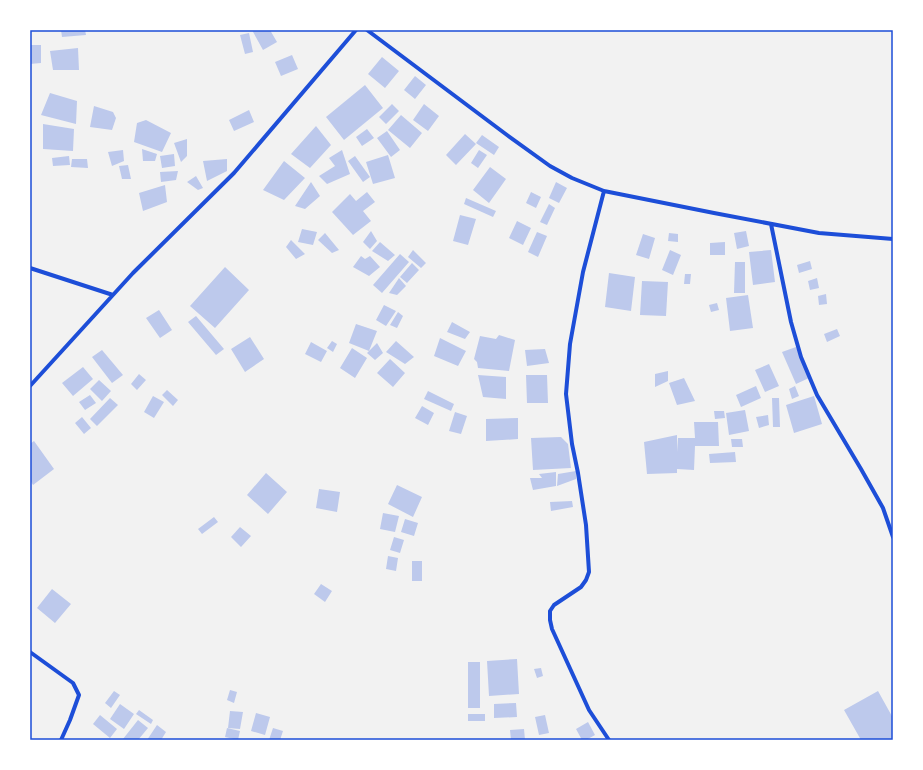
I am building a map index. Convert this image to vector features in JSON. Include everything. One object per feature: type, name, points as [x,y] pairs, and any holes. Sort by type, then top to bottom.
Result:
[{"type":"street","points":[[30,386],[133,274],[234,173],[356,30]]},
{"type":"street","points":[[367,30],[550,166],[572,178],[604,192],[819,233],[893,239]]},
{"type":"street","points":[[604,192],[583,272],[570,344],[566,394],[572,444],[586,525],[589,572],[581,587],[554,605],[550,611],[550,620],[552,629],[590,710],[609,740]]},
{"type":"street","points":[[771,224],[791,322],[801,357],[816,395],[883,508],[893,537]]},
{"type":"street","points":[[30,268],[114,295]]},
{"type":"street","points":[[30,652],[73,684],[78,695],[70,720],[61,740]]},
{"type":"building","points":[[61,30],[85,30],[86,35],[62,37]]},
{"type":"building","points":[[252,30],[270,30],[277,42],[263,50]]},
{"type":"building","points":[[249,33],[253,52],[245,54],[240,35]]},
{"type":"building","points":[[30,45],[41,45],[41,63],[30,64]]},
{"type":"building","points":[[78,48],[79,70],[53,70],[50,51]]},
{"type":"building","points":[[292,55],[298,69],[281,76],[275,62]]},
{"type":"building","points":[[382,57],[399,71],[385,88],[368,74]]},
{"type":"building","points":[[415,76],[426,85],[415,99],[404,90]]},
{"type":"building","points":[[365,85],[383,108],[344,140],[326,117]]},
{"type":"building","points":[[50,93],[77,101],[76,124],[41,115]]},
{"type":"building","points":[[392,104],[399,111],[386,124],[379,117]]},
{"type":"building","points":[[424,104],[439,116],[428,131],[413,120]]},
{"type":"building","points":[[94,106],[113,112],[116,118],[112,130],[90,127]]},
{"type":"building","points":[[249,110],[254,122],[234,131],[229,120]]},
{"type":"building","points":[[401,115],[422,133],[410,148],[388,130]]},
{"type":"building","points":[[146,120],[171,133],[162,152],[134,142],[137,123]]},
{"type":"building","points":[[43,124],[74,129],[73,151],[43,149]]},
{"type":"building","points":[[316,126],[331,145],[310,168],[291,154]]},
{"type":"building","points":[[367,129],[374,138],[362,146],[356,137]]},
{"type":"building","points":[[387,131],[400,150],[391,157],[377,138]]},
{"type":"building","points":[[465,134],[476,144],[456,165],[446,155]]},
{"type":"building","points":[[482,135],[499,147],[494,155],[476,143]]},
{"type":"building","points":[[187,139],[187,156],[181,162],[174,143]]},
{"type":"building","points":[[142,149],[157,154],[155,161],[143,161]]},
{"type":"building","points":[[123,150],[124,161],[112,166],[108,152]]},
{"type":"building","points":[[342,150],[350,174],[327,184],[319,176],[335,166],[329,158]]},
{"type":"building","points":[[479,150],[487,155],[478,168],[471,163]]},
{"type":"building","points":[[174,154],[175,166],[162,168],[160,156]]},
{"type":"building","points":[[388,155],[395,178],[373,184],[366,162]]},
{"type":"building","points":[[69,156],[70,165],[53,166],[52,158]]},
{"type":"building","points":[[355,156],[370,177],[363,182],[348,161]]},
{"type":"building","points":[[72,159],[87,159],[88,168],[71,167]]},
{"type":"building","points":[[227,159],[227,171],[207,181],[203,161]]},
{"type":"building","points":[[284,161],[305,178],[284,200],[263,190]]},
{"type":"building","points":[[128,165],[131,179],[122,179],[119,166]]},
{"type":"building","points":[[490,167],[506,179],[489,203],[473,190]]},
{"type":"building","points":[[178,171],[176,180],[161,182],[160,172]]},
{"type":"building","points":[[196,176],[203,188],[198,190],[187,182]]},
{"type":"building","points":[[311,182],[320,196],[305,209],[295,206]]},
{"type":"building","points":[[556,182],[567,188],[559,203],[549,198]]},
{"type":"building","points":[[165,185],[167,202],[143,211],[139,193]]},
{"type":"building","points":[[367,192],[375,202],[363,211],[371,221],[353,235],[332,212],[350,194],[356,201]]},
{"type":"building","points":[[531,192],[541,197],[536,208],[526,203]]},
{"type":"building","points":[[466,198],[496,211],[493,217],[464,204]]},
{"type":"building","points":[[549,204],[555,208],[547,225],[540,222]]},
{"type":"building","points":[[460,215],[476,219],[468,245],[453,241]]},
{"type":"building","points":[[517,221],[531,228],[523,245],[509,238]]},
{"type":"building","points":[[302,229],[317,232],[313,245],[298,242]]},
{"type":"building","points":[[371,231],[377,241],[370,249],[363,242]]},
{"type":"building","points":[[746,231],[749,246],[737,249],[734,233]]},
{"type":"building","points":[[537,232],[547,236],[538,257],[528,252]]},
{"type":"building","points":[[325,233],[339,250],[332,253],[318,240]]},
{"type":"building","points":[[669,233],[678,234],[678,242],[668,241]]},
{"type":"building","points":[[643,234],[655,238],[649,259],[636,255]]},
{"type":"building","points":[[291,240],[305,254],[296,259],[286,247]]},
{"type":"building","points":[[380,242],[395,255],[388,261],[372,251]]},
{"type":"building","points":[[725,242],[725,255],[710,255],[710,243]]},
{"type":"building","points":[[413,250],[426,263],[421,268],[408,257]]},
{"type":"building","points":[[670,250],[681,255],[673,275],[662,270]]},
{"type":"building","points":[[771,250],[775,282],[753,285],[749,252]]},
{"type":"building","points":[[400,254],[409,262],[382,293],[373,285]]},
{"type":"building","points":[[361,256],[365,259],[370,256],[380,267],[369,276],[353,267]]},
{"type":"building","points":[[810,261],[812,269],[799,273],[797,265]]},
{"type":"building","points":[[735,262],[745,262],[745,293],[734,293]]},
{"type":"building","points":[[412,263],[419,270],[407,283],[400,277]]},
{"type":"building","points":[[225,267],[249,290],[215,328],[190,306]]},
{"type":"building","points":[[609,273],[635,277],[631,311],[605,307]]},
{"type":"building","points":[[685,274],[691,274],[690,284],[684,284]]},
{"type":"building","points":[[399,278],[406,286],[397,295],[389,293]]},
{"type":"building","points":[[817,278],[819,288],[810,290],[808,281]]},
{"type":"building","points":[[642,281],[668,282],[666,316],[640,315]]},
{"type":"building","points":[[826,294],[827,304],[819,305],[818,296]]},
{"type":"building","points":[[748,295],[753,328],[730,331],[726,298]]},
{"type":"building","points":[[717,303],[719,310],[711,312],[709,305]]},
{"type":"building","points":[[384,305],[396,311],[386,326],[376,320]]},
{"type":"building","points":[[159,310],[172,330],[160,338],[146,318]]},
{"type":"building","points":[[398,312],[403,316],[397,328],[390,325]]},
{"type":"building","points":[[196,316],[224,349],[216,355],[188,322]]},
{"type":"building","points":[[452,322],[470,332],[465,339],[447,332]]},
{"type":"building","points":[[356,324],[377,331],[369,351],[349,343]]},
{"type":"building","points":[[837,329],[840,336],[827,342],[824,334]]},
{"type":"building","points":[[499,335],[515,340],[509,371],[478,368],[477,362],[474,359],[480,336],[496,339]]},
{"type":"building","points":[[250,337],[264,359],[245,372],[231,349]]},
{"type":"building","points":[[440,338],[466,351],[458,366],[434,356]]},
{"type":"building","points":[[332,341],[337,344],[333,352],[327,348]]},
{"type":"building","points":[[396,341],[414,357],[405,364],[386,352]]},
{"type":"building","points":[[311,342],[327,351],[321,362],[305,354]]},
{"type":"building","points":[[377,343],[383,353],[375,360],[367,353]]},
{"type":"building","points":[[796,347],[809,378],[796,384],[782,352]]},
{"type":"building","points":[[352,348],[367,358],[355,378],[340,368]]},
{"type":"building","points":[[545,349],[549,363],[527,366],[525,350]]},
{"type":"building","points":[[102,350],[123,375],[112,383],[92,357]]},
{"type":"building","points":[[390,359],[405,373],[393,387],[377,373]]},
{"type":"building","points":[[769,364],[779,386],[765,392],[755,370]]},
{"type":"building","points":[[83,367],[93,379],[73,396],[62,383]]},
{"type":"building","points":[[668,371],[668,381],[655,387],[655,374]]},
{"type":"building","points":[[139,374],[146,380],[137,390],[131,384]]},
{"type":"building","points":[[478,375],[506,377],[506,399],[483,397]]},
{"type":"building","points":[[526,375],[547,375],[548,403],[527,403]]},
{"type":"building","points":[[684,378],[695,401],[677,405],[669,383]]},
{"type":"building","points":[[99,380],[111,391],[102,401],[90,389]]},
{"type":"building","points":[[756,386],[761,398],[741,407],[736,395]]},
{"type":"building","points":[[795,386],[799,396],[792,399],[789,389]]},
{"type":"building","points":[[167,390],[178,400],[173,406],[162,395]]},
{"type":"building","points":[[428,391],[454,404],[451,411],[424,399]]},
{"type":"building","points":[[90,395],[96,403],[85,410],[79,402]]},
{"type":"building","points":[[153,396],[164,402],[154,418],[144,412]]},
{"type":"building","points":[[814,396],[822,424],[794,433],[786,405]]},
{"type":"building","points":[[110,398],[118,405],[97,426],[90,419]]},
{"type":"building","points":[[772,398],[779,398],[780,427],[773,427]]},
{"type":"building","points":[[422,406],[434,413],[428,425],[415,418]]},
{"type":"building","points":[[745,410],[749,431],[729,435],[726,413]]},
{"type":"building","points":[[714,411],[724,411],[725,418],[715,419]]},
{"type":"building","points":[[455,412],[467,416],[461,434],[449,431]]},
{"type":"building","points":[[768,415],[769,425],[759,428],[756,417]]},
{"type":"building","points":[[82,417],[91,428],[84,434],[75,423]]},
{"type":"building","points":[[518,418],[518,439],[486,441],[486,419]]},
{"type":"building","points":[[694,422],[718,422],[719,446],[695,446],[694,470],[677,469],[677,473],[647,474],[644,442],[677,435],[677,452],[678,438],[695,438]]},
{"type":"building","points":[[561,437],[568,444],[571,468],[533,470],[531,438]]},
{"type":"building","points":[[731,439],[742,439],[743,447],[732,447]]},
{"type":"building","points":[[34,441],[54,469],[33,485],[30,480],[30,444]]},
{"type":"building","points":[[735,452],[736,462],[710,463],[709,454]]},
{"type":"building","points":[[576,471],[576,479],[557,486],[558,474]]},
{"type":"building","points":[[556,472],[556,486],[533,490],[530,478],[542,478],[539,474]]},
{"type":"building","points":[[266,473],[287,492],[268,514],[247,495]]},
{"type":"building","points":[[397,485],[422,497],[413,517],[388,504]]},
{"type":"building","points":[[319,489],[340,492],[337,512],[316,508]]},
{"type":"building","points":[[572,501],[573,507],[551,511],[550,502]]},
{"type":"building","points":[[383,513],[399,516],[395,532],[380,529]]},
{"type":"building","points":[[214,517],[218,522],[202,534],[198,529]]},
{"type":"building","points":[[405,519],[418,523],[414,536],[401,532]]},
{"type":"building","points":[[240,527],[251,536],[241,547],[231,537]]},
{"type":"building","points":[[394,537],[404,540],[400,553],[390,550]]},
{"type":"building","points":[[388,556],[398,558],[396,571],[386,569]]},
{"type":"building","points":[[412,561],[422,561],[422,581],[412,581]]},
{"type":"building","points":[[321,584],[332,591],[325,602],[314,594]]},
{"type":"building","points":[[52,589],[71,604],[55,623],[37,608]]},
{"type":"building","points":[[517,659],[519,694],[489,696],[487,661]]},
{"type":"building","points":[[468,662],[480,662],[480,708],[468,708]]},
{"type":"building","points":[[541,668],[543,676],[537,678],[534,669]]},
{"type":"building","points":[[230,690],[237,692],[234,703],[227,700]]},
{"type":"building","points":[[114,691],[120,695],[111,708],[105,703]]},
{"type":"building","points":[[878,691],[893,718],[893,740],[861,740],[844,710]]},
{"type":"building","points":[[516,703],[517,717],[494,718],[494,704]]},
{"type":"building","points":[[120,704],[134,714],[124,729],[110,719]]},
{"type":"building","points":[[139,710],[153,720],[151,724],[136,714]]},
{"type":"building","points":[[230,711],[243,712],[240,729],[228,728]]},
{"type":"building","points":[[256,713],[270,717],[265,735],[251,731]]},
{"type":"building","points":[[468,714],[485,714],[485,721],[468,721]]},
{"type":"building","points":[[100,715],[117,729],[110,738],[93,724]]},
{"type":"building","points":[[545,715],[549,733],[539,735],[535,717]]},
{"type":"building","points":[[138,720],[148,728],[138,740],[124,740],[123,739]]},
{"type":"building","points":[[588,722],[595,735],[586,740],[582,740],[576,729]]},
{"type":"building","points":[[157,725],[166,732],[161,740],[147,740]]},
{"type":"building","points":[[227,728],[240,731],[238,740],[225,737]]},
{"type":"building","points":[[273,728],[283,731],[280,740],[269,740]]},
{"type":"building","points":[[524,729],[525,740],[511,740],[510,730]]}]
